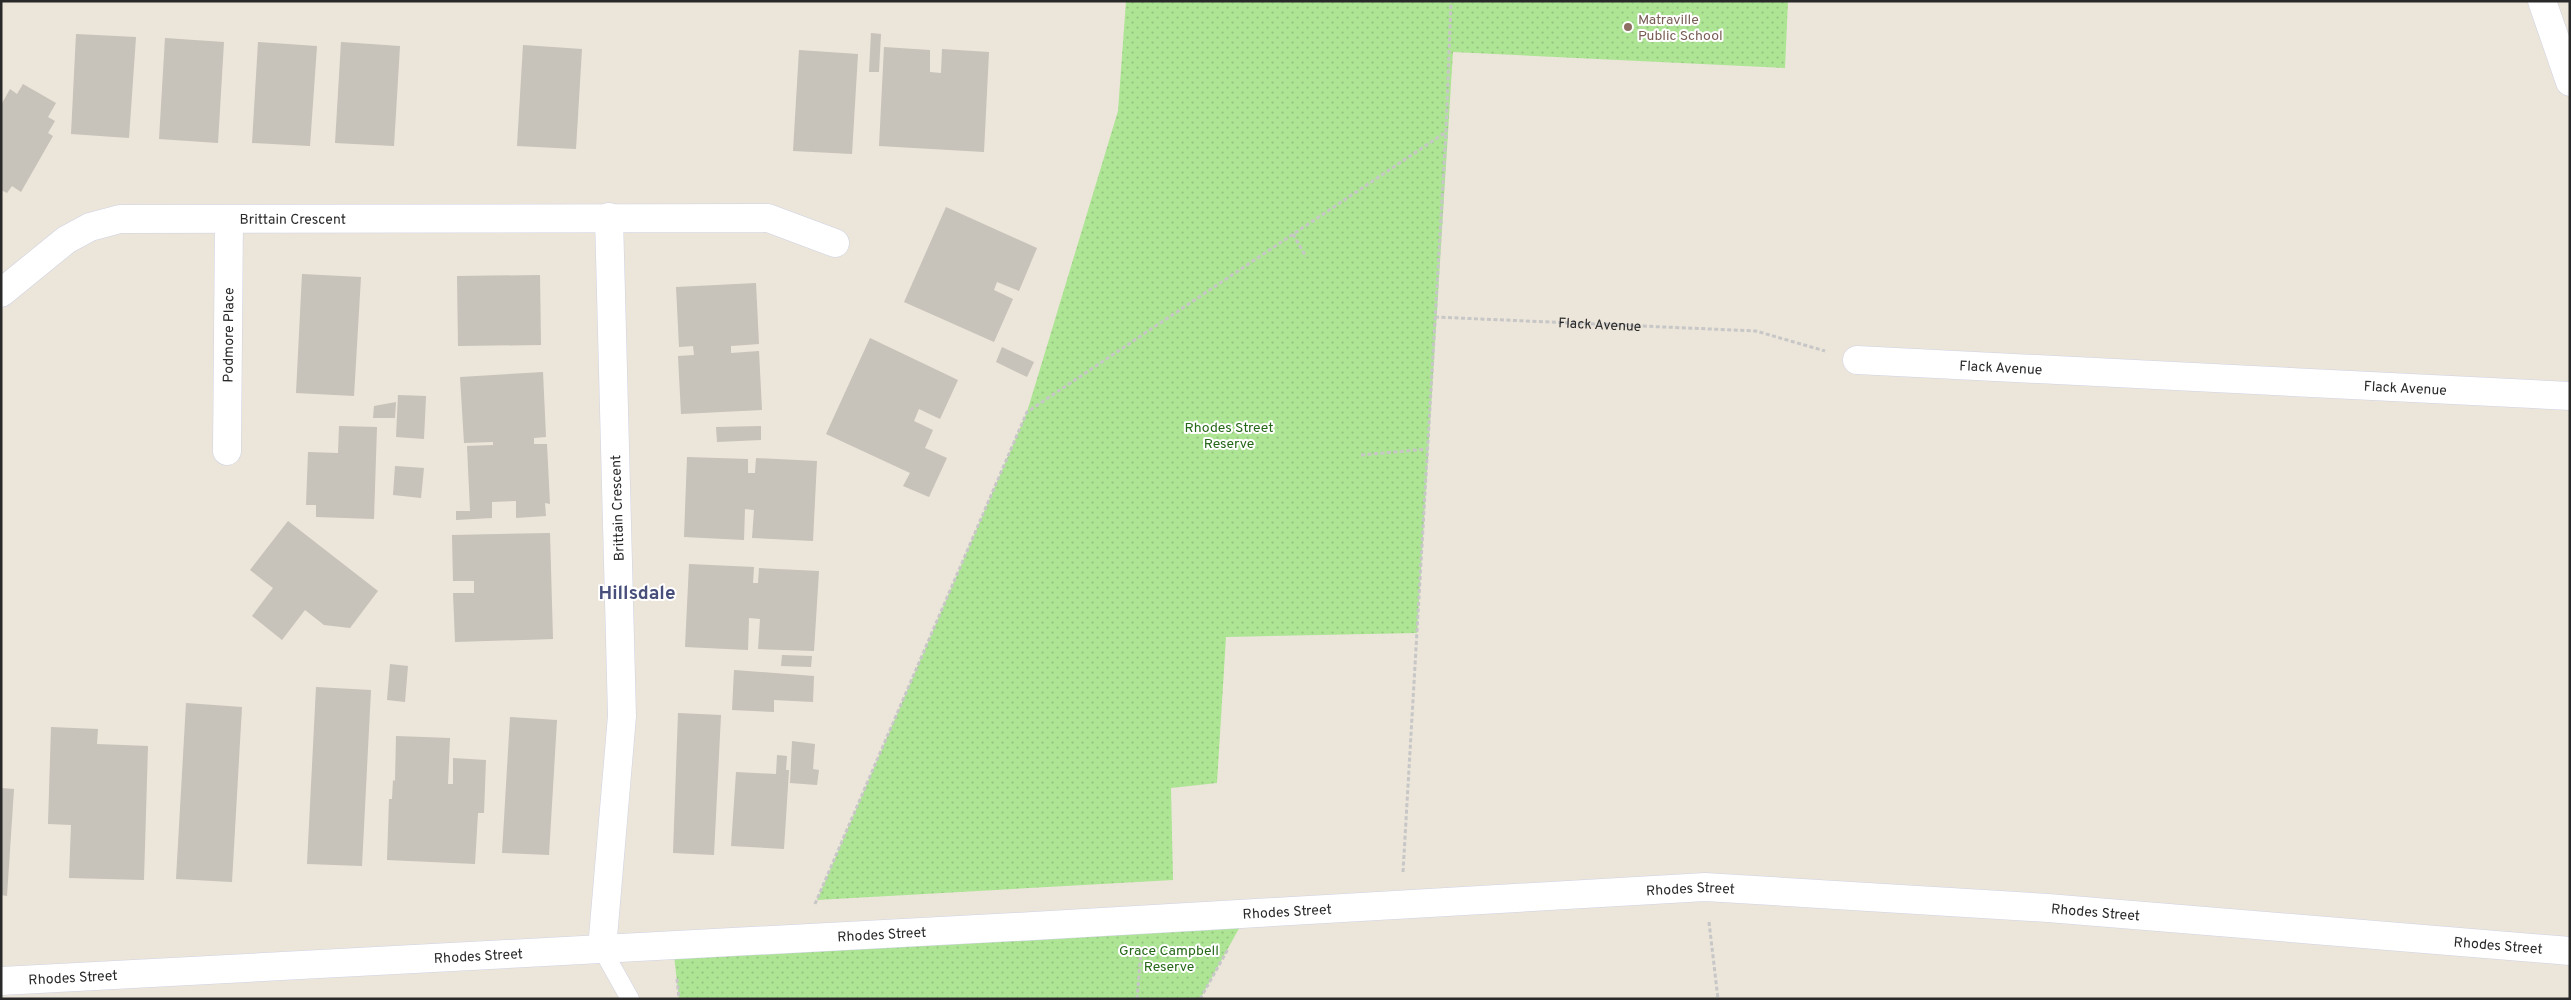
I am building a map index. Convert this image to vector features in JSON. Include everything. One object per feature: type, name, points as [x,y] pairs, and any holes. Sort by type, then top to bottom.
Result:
[{"type":"street","points":[[2542,2],[2570,82]]},
{"type":"street","name":"Brittain Crescent","points":[[602,949],[622,716],[609,217]]},
{"type":"street","name":"Brittain Crescent","points":[[1,293],[66,240],[90,227],[120,219],[768,218],[835,243]]},
{"type":"street","name":"Podmore Place","points":[[227,451],[229,220]]},
{"type":"street","name":"Flack Avenue","points":[[1857,360],[2570,396]]},
{"type":"street","name":"Rhodes Street","points":[[1,981],[1247,914],[1705,887],[2048,908],[2570,952]]},
{"type":"lane","points":[[2534,1],[2542,2]]},
{"type":"lane","points":[[602,949],[630,999]]},
{"type":"path","points":[[1401,905],[1446,132],[1451,1]]},
{"type":"path","points":[[801,938],[1027,412],[1446,132]]},
{"type":"path","points":[[1293,234],[1306,257]]},
{"type":"path","name":"Flack Avenue","points":[[1435,317],[1756,331],[1857,360]]},
{"type":"path","points":[[1361,455],[1428,449]]},
{"type":"path","points":[[1705,887],[1718,999]]},
{"type":"path","points":[[1200,999],[1247,914]]},
{"type":"path","points":[[1137,999],[1144,919]]},
{"type":"green space","name":"Rhodes Street Reserve","points":[[1126,1],[1788,1],[1785,68],[1453,52],[1417,633],[1226,637],[1217,783],[1171,788],[1173,880],[817,900],[1027,412],[1118,111]]},
{"type":"green space","name":"Grace Campbell Reserve","points":[[1247,914],[1200,999],[679,999],[673,947]]},
{"type":"building","points":[[871,33],[881,34],[879,72],[869,72]]},
{"type":"building","points":[[76,34],[136,37],[129,138],[71,134]]},
{"type":"building","points":[[165,38],[224,42],[218,143],[159,139]]},
{"type":"building","points":[[258,42],[317,46],[310,146],[252,143]]},
{"type":"building","points":[[341,42],[400,46],[394,146],[335,143]]},
{"type":"building","points":[[523,45],[582,49],[576,149],[517,146]]},
{"type":"building","points":[[884,47],[930,50],[930,72],[941,73],[942,49],[989,52],[984,152],[879,146]]},
{"type":"building","points":[[799,50],[858,54],[852,154],[793,151]]},
{"type":"building","points":[[23,84],[56,103],[48,117],[55,121],[48,133],[53,136],[21,192],[12,186],[7,193],[1,190],[1,105],[10,89],[17,94]]},
{"type":"building","points":[[946,207],[1037,248],[1019,291],[997,282],[994,290],[1013,299],[994,342],[904,302]]},
{"type":"building","points":[[302,274],[361,277],[354,396],[296,393]]},
{"type":"building","points":[[540,275],[541,345],[458,346],[457,276]]},
{"type":"building","points":[[756,283],[759,344],[731,346],[731,353],[759,351],[762,410],[681,414],[678,356],[694,355],[693,346],[679,347],[676,287]]},
{"type":"building","points":[[870,338],[958,380],[940,419],[919,409],[914,421],[933,430],[925,448],[947,458],[929,497],[903,486],[910,473],[826,434]]},
{"type":"building","points":[[1002,347],[1034,362],[1027,377],[996,362]]},
{"type":"building","points":[[543,372],[546,437],[534,438],[534,444],[547,444],[550,504],[545,503],[546,516],[516,518],[516,501],[492,502],[492,518],[456,520],[456,511],[470,511],[467,446],[493,445],[493,442],[464,443],[460,377]]},
{"type":"building","points":[[398,395],[426,396],[424,439],[396,437]]},
{"type":"building","points":[[396,402],[395,418],[373,418],[374,406]]},
{"type":"building","points":[[339,426],[377,427],[374,519],[316,517],[316,505],[306,505],[308,452],[338,453]]},
{"type":"building","points":[[761,426],[761,440],[717,442],[716,427]]},
{"type":"building","points":[[687,457],[748,459],[748,473],[755,473],[756,458],[817,461],[813,541],[752,538],[754,510],[745,509],[744,540],[684,537]]},
{"type":"building","points":[[395,466],[424,468],[421,498],[393,495]]},
{"type":"building","points":[[288,521],[378,591],[350,628],[324,625],[305,610],[282,640],[252,616],[273,588],[250,570]]},
{"type":"building","points":[[550,533],[553,639],[455,642],[453,593],[474,593],[474,581],[453,581],[452,535]]},
{"type":"building","points":[[689,564],[754,567],[753,583],[758,583],[759,568],[819,571],[814,651],[758,649],[760,619],[749,618],[748,650],[685,647]]},
{"type":"building","points":[[782,655],[812,656],[811,667],[781,666]]},
{"type":"building","points":[[390,664],[408,666],[405,702],[387,700]]},
{"type":"building","points":[[734,670],[814,676],[813,702],[774,700],[774,712],[732,710]]},
{"type":"building","points":[[316,687],[371,690],[362,866],[307,864]]},
{"type":"building","points":[[186,703],[242,707],[232,882],[176,879]]},
{"type":"building","points":[[678,713],[721,715],[714,855],[673,853]]},
{"type":"building","points":[[510,717],[557,720],[549,855],[502,853]]},
{"type":"building","points":[[51,727],[98,729],[97,744],[148,746],[144,880],[69,878],[71,825],[48,824]]},
{"type":"building","points":[[396,736],[450,738],[448,784],[453,784],[453,758],[486,760],[484,813],[478,813],[475,864],[387,860],[389,799],[392,799],[393,780],[395,781]]},
{"type":"building","points":[[792,741],[815,744],[813,769],[819,770],[817,785],[790,783]]},
{"type":"building","points":[[777,755],[787,756],[786,770],[789,770],[784,849],[731,846],[736,772],[776,774]]},
{"type":"building","points":[[1,788],[14,789],[7,896],[1,895]]},
{"type":"place","name":"Matraville Public School","points":[[1628,27]]},
{"type":"district","name":"Hillsdale","points":[[637,592]]}]
